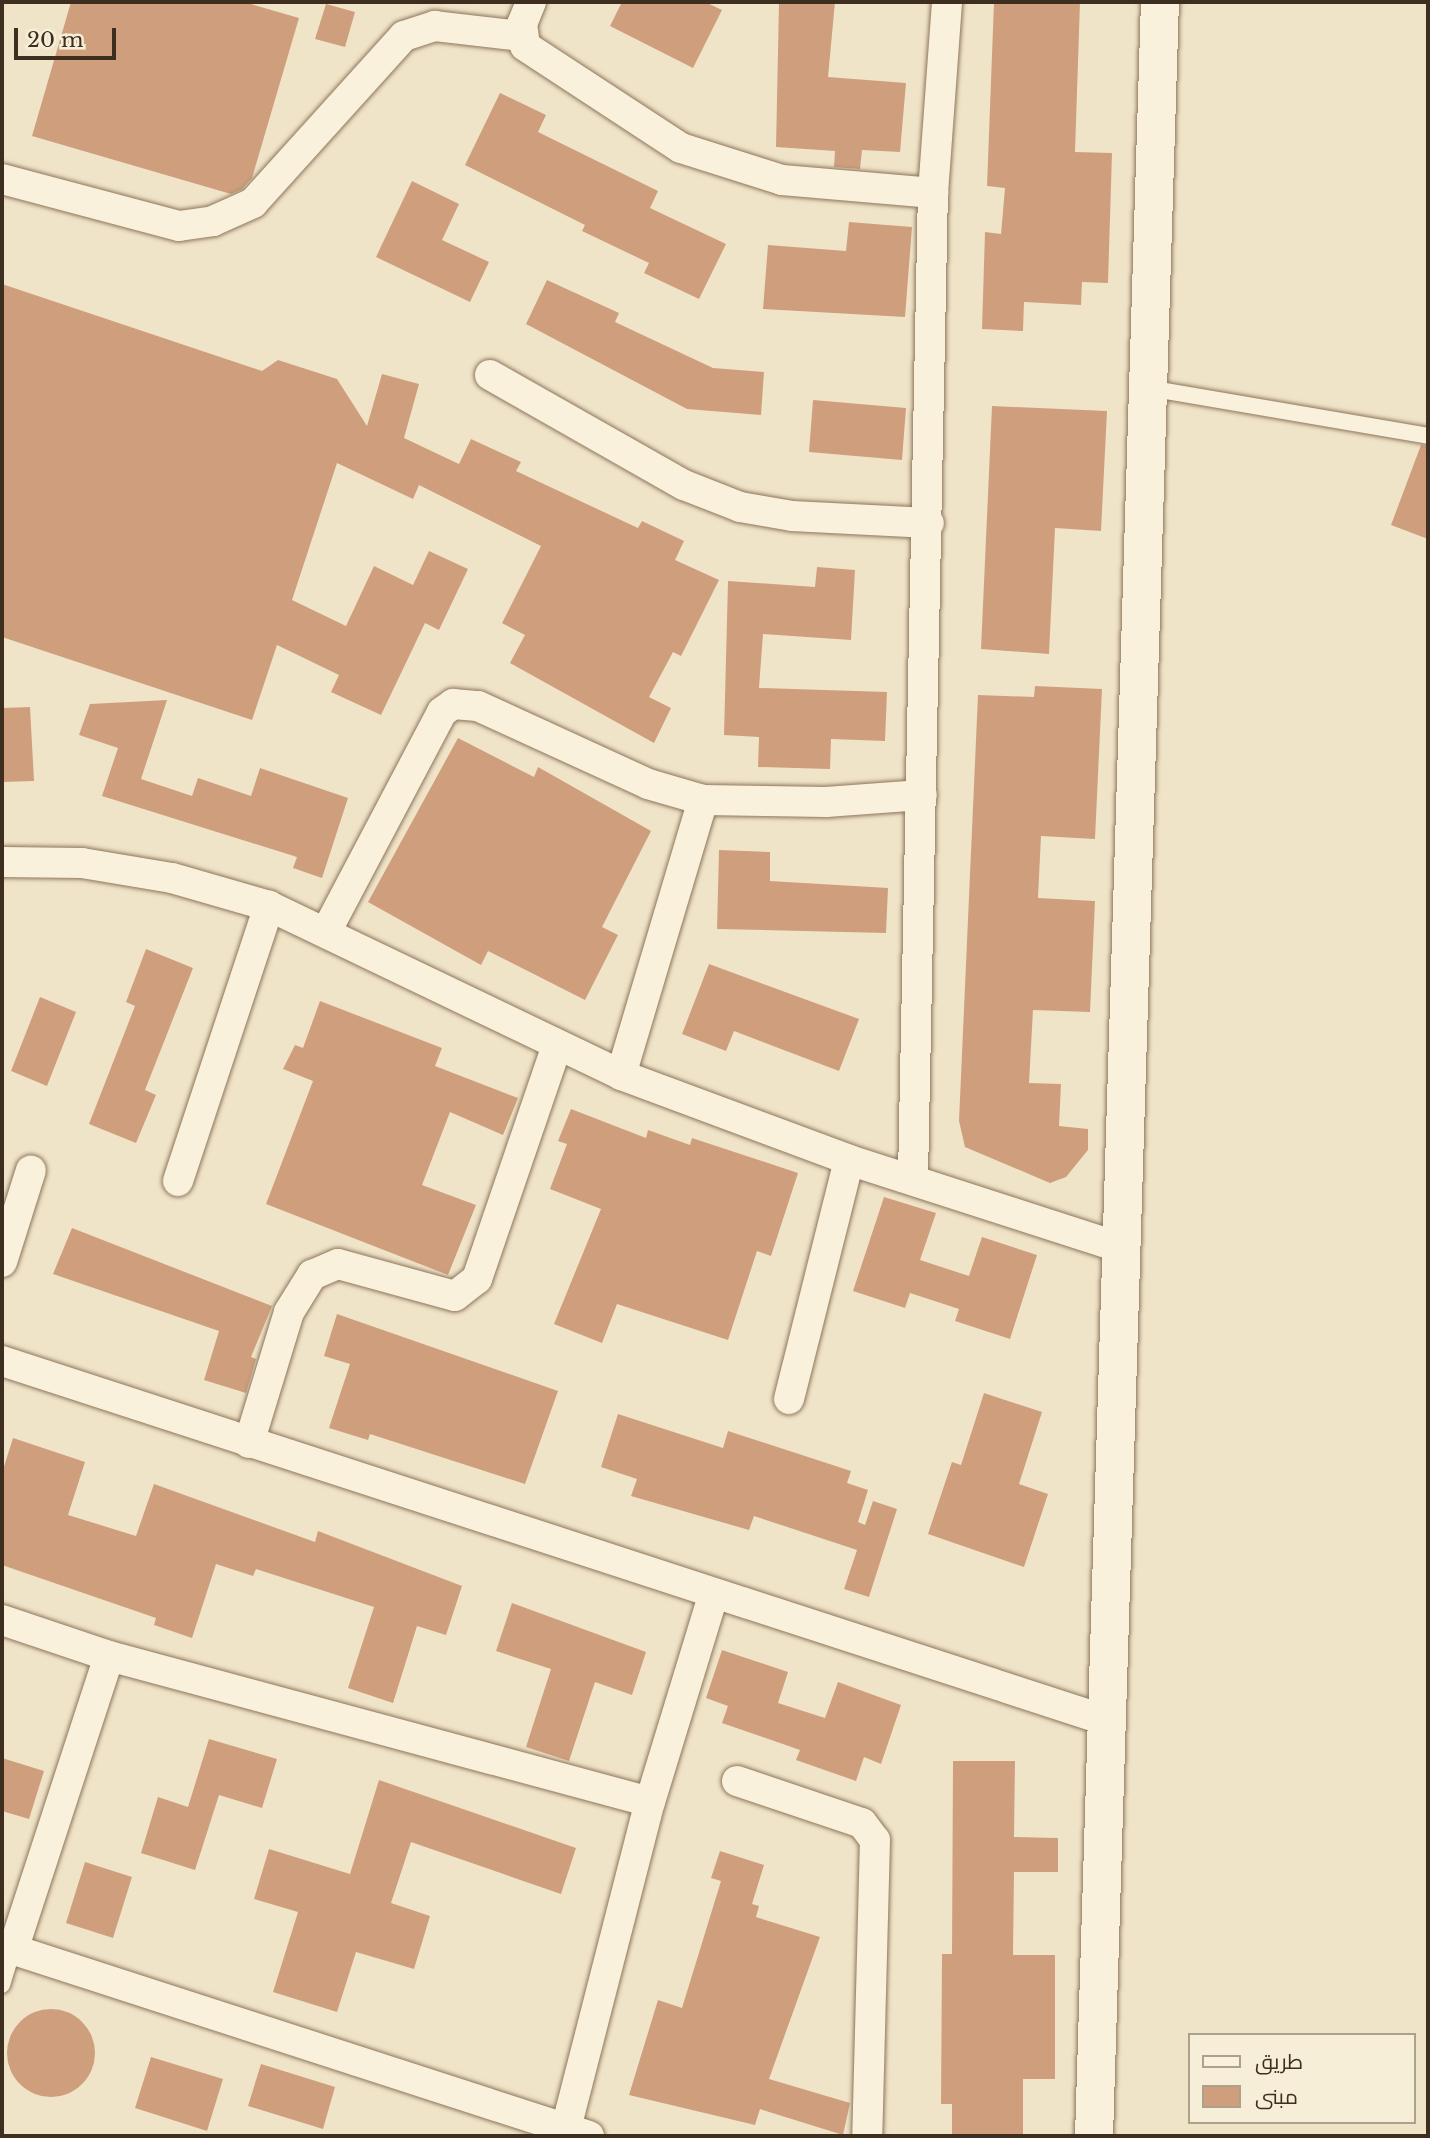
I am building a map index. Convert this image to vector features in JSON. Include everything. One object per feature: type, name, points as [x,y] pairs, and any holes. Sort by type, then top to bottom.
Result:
[{"type":"street","points":[[522,36],[531,2]]},
{"type":"street","points":[[913,1177],[929,523],[933,193],[947,2]]},
{"type":"street","points":[[1094,2136],[1108,1721],[1118,1247],[1160,2]]},
{"type":"street","points":[[2,179],[179,226],[213,221],[253,203],[404,36],[435,26],[522,36],[537,57],[618,109],[681,148],[736,170],[933,193]]},
{"type":"street","points":[[490,375],[684,485],[740,507],[792,516],[929,523]]},
{"type":"street","points":[[327,930],[442,712],[453,704],[478,706],[648,784],[703,800],[826,802],[922,794]]},
{"type":"street","points":[[621,1075],[703,800]]},
{"type":"street","points":[[2,862],[82,863],[172,878],[270,906],[327,930],[621,1075],[849,1160],[913,1177],[1118,1247]]},
{"type":"street","points":[[178,1181],[270,906]]},
{"type":"street","points":[[249,1443],[289,1312],[312,1275],[338,1264],[455,1296],[477,1279],[557,1045]]},
{"type":"street","points":[[789,1399],[849,1160]]},
{"type":"street","points":[[2,1262],[31,1170]]},
{"type":"street","points":[[2,1361],[713,1596],[1108,1721]]},
{"type":"street","points":[[109,1656],[7,1948],[573,2134],[650,1802],[713,1596]]},
{"type":"street","points":[[2,1620],[109,1656],[650,1802]]},
{"type":"street","points":[[737,1780],[862,1823],[874,1840],[867,2136]]},
{"type":"lane","points":[[1148,387],[1428,436]]},
{"type":"lane","points":[[2,1985],[7,1948]]},
{"type":"building","points":[[71,2],[244,2],[299,18],[252,178],[242,189],[231,194],[32,136]]},
{"type":"building","points":[[622,2],[705,2],[722,10],[693,68],[610,26]]},
{"type":"building","points":[[779,2],[835,2],[828,77],[906,83],[900,152],[862,150],[860,169],[834,167],[835,151],[776,147]]},
{"type":"building","points":[[994,2],[1080,2],[1075,152],[1112,153],[1108,283],[1082,282],[1081,305],[1024,302],[1023,331],[982,329],[985,232],[1001,234],[1005,188],[987,186]]},
{"type":"building","points":[[326,4],[355,12],[345,47],[315,39]]},
{"type":"building","points":[[500,93],[546,115],[538,132],[658,191],[650,208],[726,244],[699,299],[644,273],[649,263],[582,231],[585,225],[465,165]]},
{"type":"building","points":[[412,181],[459,204],[442,240],[489,262],[470,302],[376,257]]},
{"type":"building","points":[[849,222],[912,227],[905,317],[763,309],[768,245],[846,251]]},
{"type":"building","points":[[547,280],[619,313],[615,322],[713,368],[764,372],[761,415],[687,409],[526,324]]},
{"type":"building","points":[[2,284],[262,371],[278,360],[337,379],[367,426],[382,374],[419,384],[404,438],[459,464],[471,439],[521,462],[516,471],[638,528],[642,521],[684,541],[675,560],[719,580],[681,656],[673,652],[649,697],[671,708],[654,743],[510,663],[525,635],[502,623],[541,546],[419,485],[413,499],[337,463],[292,600],[346,626],[374,566],[413,585],[429,551],[468,569],[439,630],[425,623],[381,715],[331,692],[339,675],[277,645],[252,720],[2,637]]},
{"type":"building","points":[[813,400],[906,408],[902,460],[809,452]]},
{"type":"building","points":[[992,406],[1107,411],[1101,531],[1055,528],[1049,654],[981,649]]},
{"type":"building","points":[[1421,445],[1428,446],[1428,539],[1391,525]]},
{"type":"building","points":[[817,567],[855,570],[851,640],[763,634],[759,688],[887,692],[885,741],[831,739],[830,769],[758,767],[759,737],[724,735],[728,581],[815,587]]},
{"type":"building","points":[[1035,686],[1102,689],[1095,839],[1041,836],[1038,898],[1095,901],[1090,1012],[1033,1010],[1029,1083],[1061,1084],[1059,1126],[1088,1129],[1088,1150],[1066,1177],[1050,1183],[965,1147],[959,1121],[978,695],[1034,697]]},
{"type":"building","points":[[167,700],[141,779],[192,796],[198,778],[251,796],[260,768],[348,798],[322,878],[293,868],[297,857],[102,796],[118,748],[79,735],[90,704]]},
{"type":"building","points":[[30,707],[34,781],[2,782],[2,708]]},
{"type":"building","points":[[458,738],[534,777],[538,767],[651,831],[602,927],[618,935],[585,1000],[488,951],[481,965],[368,902]]},
{"type":"building","points":[[719,850],[770,852],[770,881],[888,888],[886,933],[717,929]]},
{"type":"building","points":[[146,949],[193,968],[145,1090],[156,1095],[136,1143],[89,1124],[135,1006],[126,1002]]},
{"type":"building","points":[[709,964],[859,1019],[839,1071],[734,1031],[726,1051],[682,1034]]},
{"type":"building","points":[[40,997],[76,1012],[47,1086],[11,1071]]},
{"type":"building","points":[[320,1001],[442,1048],[435,1066],[518,1098],[503,1135],[450,1112],[422,1185],[476,1205],[448,1275],[266,1204],[313,1081],[283,1069],[295,1045],[303,1048]]},
{"type":"building","points":[[571,1109],[646,1138],[648,1130],[690,1145],[692,1138],[798,1173],[771,1256],[757,1251],[728,1340],[617,1304],[602,1343],[554,1324],[601,1209],[550,1189],[567,1144],[558,1141]]},
{"type":"building","points":[[884,1197],[936,1213],[920,1260],[969,1276],[982,1237],[1037,1255],[1010,1339],[955,1321],[959,1309],[910,1293],[905,1308],[853,1291]]},
{"type":"building","points":[[72,1228],[272,1306],[251,1357],[256,1359],[246,1393],[204,1380],[219,1331],[53,1274]]},
{"type":"building","points":[[337,1314],[558,1391],[525,1484],[370,1434],[368,1440],[329,1428],[350,1364],[324,1356]]},
{"type":"building","points":[[984,1393],[1042,1412],[1019,1484],[1048,1494],[1024,1567],[928,1534],[952,1462],[961,1465]]},
{"type":"building","points":[[618,1414],[723,1448],[728,1431],[851,1471],[847,1483],[868,1490],[858,1522],[865,1525],[873,1501],[897,1509],[869,1597],[844,1589],[857,1550],[754,1516],[749,1530],[631,1496],[637,1479],[601,1467]]},
{"type":"building","points":[[13,1438],[85,1462],[68,1515],[136,1536],[154,1484],[315,1542],[318,1531],[462,1586],[446,1635],[417,1626],[393,1703],[348,1688],[374,1607],[256,1569],[253,1576],[216,1564],[192,1638],[154,1625],[156,1618],[2,1565],[2,1473]]},
{"type":"building","points":[[512,1603],[646,1652],[632,1695],[595,1682],[569,1761],[526,1747],[551,1669],[496,1651]]},
{"type":"building","points":[[722,1650],[788,1672],[778,1703],[825,1718],[838,1682],[901,1705],[881,1764],[864,1757],[856,1781],[796,1760],[800,1750],[722,1723],[728,1706],[706,1698]]},
{"type":"building","points":[[209,1739],[277,1759],[262,1808],[219,1795],[195,1870],[141,1853],[158,1797],[188,1807]]},
{"type":"building","points":[[2,1758],[44,1771],[29,1819],[2,1811]]},
{"type":"building","points":[[953,1761],[1015,1761],[1014,1837],[1058,1838],[1058,1872],[1014,1872],[1013,1955],[1055,1955],[1055,2079],[1023,2079],[1023,2136],[952,2136],[952,2104],[941,2104],[942,1954],[952,1954]]},
{"type":"building","points":[[379,1780],[576,1848],[561,1894],[411,1842],[391,1903],[430,1916],[414,1969],[356,1952],[337,2012],[273,1992],[298,1912],[254,1899],[269,1849],[350,1874]]},
{"type":"building","points":[[720,1851],[764,1865],[752,1904],[759,1906],[756,1917],[820,1937],[769,2079],[850,2103],[843,2135],[760,2109],[755,2125],[629,2095],[658,2000],[682,2008],[721,1881],[711,1878]]},
{"type":"building","points":[[85,1862],[132,1877],[113,1938],[66,1923]]},
{"type":"building","points":[[51,2009],[68,2012],[82,2022],[92,2036],[95,2053],[92,2070],[82,2084],[68,2094],[51,2097],[34,2094],[20,2084],[10,2070],[7,2053],[10,2036],[20,2022],[34,2012]]},
{"type":"building","points":[[151,2057],[223,2079],[207,2131],[135,2108]]},
{"type":"building","points":[[261,2064],[335,2087],[323,2129],[248,2106]]}]
